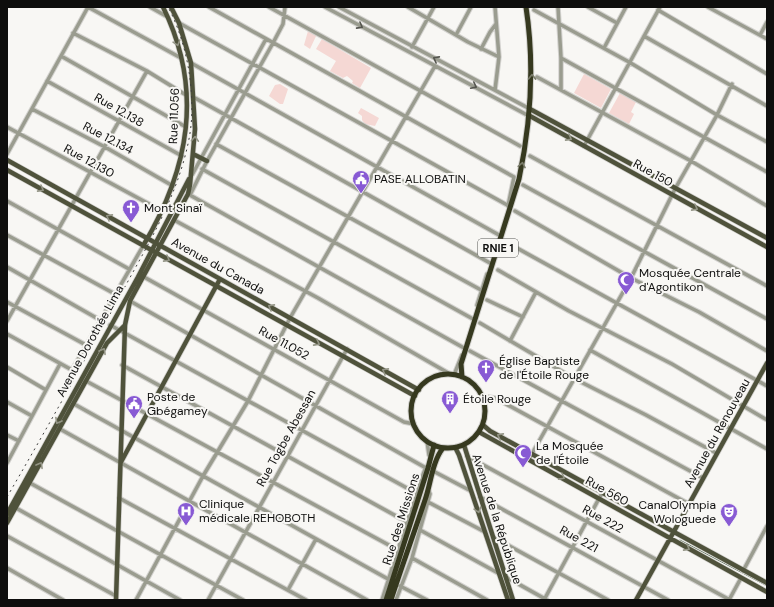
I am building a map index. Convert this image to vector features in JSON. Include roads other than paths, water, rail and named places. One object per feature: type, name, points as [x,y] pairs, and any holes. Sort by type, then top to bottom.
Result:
[{"type":"highway","name":"RNIE 1","points":[[462,377],[461,364],[519,180],[530,116],[531,52],[526,7]]},
{"type":"highway","points":[[452,374],[462,377],[474,385],[482,396],[485,410],[482,425],[479,432],[464,445],[443,448],[434,445],[427,441],[419,433],[414,424],[412,410],[415,396],[419,390],[433,377],[452,374]]},
{"type":"highway","name":"Rue des Missions","points":[[386,600],[434,445]]},
{"type":"highway","name":"Rue des Missions","points":[[391,600],[438,456],[443,448]]},
{"type":"main road","name":"Rue 11.056","points":[[143,246],[162,211],[173,186],[182,156],[186,127],[186,95],[181,58],[168,17],[163,7]]},
{"type":"main road","points":[[158,243],[174,220],[189,194],[193,154],[195,98],[191,63],[179,23],[171,7]]},
{"type":"main road","name":"Rue 150","points":[[530,109],[767,238]]},
{"type":"main road","name":"Rue 150","points":[[530,116],[672,196],[767,247]]},
{"type":"main road","points":[[193,154],[207,161]]},
{"type":"main road","name":"Avenue du Canada","points":[[7,160],[419,390]]},
{"type":"main road","name":"Avenue du Canada","points":[[7,170],[286,326],[415,396]]},
{"type":"main road","name":"Avenue Dorothée Lima","points":[[116,598],[121,463],[120,429],[122,365],[126,318],[130,301],[156,253],[158,243],[190,177]]},
{"type":"main road","points":[[747,235],[750,229]]},
{"type":"main road","name":"Avenue Dorothée Lima","points":[[7,514],[151,250],[158,243]]},
{"type":"main road","points":[[121,463],[220,279]]},
{"type":"main road","points":[[117,314],[126,318]]},
{"type":"main road","name":"Avenue Dorothée Lima","points":[[7,523],[109,340],[125,325]]},
{"type":"main road","points":[[104,337],[109,340]]},
{"type":"main road","name":"Avenue du Renouveau","points":[[636,600],[767,363]]},
{"type":"main road","name":"Rue 560","points":[[482,425],[490,431],[673,533],[767,583]]},
{"type":"main road","name":"Rue 560","points":[[479,432],[767,592]]},
{"type":"main road","name":"Avenue de la République","points":[[464,445],[466,456],[513,600]]},
{"type":"main road","name":"Avenue de la République","points":[[455,447],[460,455],[508,600]]},
{"type":"street","points":[[7,154],[88,7],[181,58]]},
{"type":"street","points":[[150,7],[168,17]]},
{"type":"street","points":[[174,220],[452,374],[464,348],[508,206],[514,177],[209,7]]},
{"type":"street","points":[[269,7],[520,146]]},
{"type":"street","points":[[285,7],[285,15],[273,43],[189,194],[464,348]]},
{"type":"street","points":[[325,7],[530,116]]},
{"type":"street","points":[[339,7],[530,109]]},
{"type":"street","points":[[408,7],[499,57]]},
{"type":"street","points":[[412,47],[434,7]]},
{"type":"street","points":[[456,34],[471,7]]},
{"type":"street","points":[[495,7],[499,57],[496,90]]},
{"type":"street","points":[[558,7],[562,58],[561,90]]},
{"type":"street","points":[[588,7],[617,23]]},
{"type":"street","points":[[604,48],[626,7]]},
{"type":"street","points":[[708,7],[767,39]]},
{"type":"street","points":[[584,146],[659,9],[767,74]]},
{"type":"street","points":[[534,10],[629,62],[717,115],[767,142]]},
{"type":"street","points":[[760,35],[767,22]]},
{"type":"street","points":[[179,23],[508,206]]},
{"type":"street","points":[[482,49],[490,32],[496,24]]},
{"type":"street","points":[[73,34],[147,71],[186,95]]},
{"type":"street","points":[[644,36],[732,84],[767,106]]},
{"type":"street","points":[[190,177],[266,39]]},
{"type":"street","points":[[61,56],[186,127]]},
{"type":"street","points":[[562,58],[767,172]]},
{"type":"street","points":[[191,63],[499,234]]},
{"type":"street","points":[[136,600],[203,476],[232,425],[248,401],[276,350],[290,318],[362,191],[407,116],[434,66]]},
{"type":"street","points":[[7,321],[147,71]]},
{"type":"street","points":[[537,77],[691,161],[767,206]]},
{"type":"street","name":"Rue 12.138","points":[[47,81],[118,122],[182,156]]},
{"type":"street","points":[[529,459],[561,401],[575,380],[658,226],[675,189],[717,115],[732,84]]},
{"type":"street","points":[[195,98],[490,263]]},
{"type":"street","name":"Rue 12.134","points":[[32,109],[105,147],[173,186]]},
{"type":"street","name":"Rue 12.130","points":[[7,127],[162,211]]},
{"type":"street","points":[[216,144],[481,290]]},
{"type":"street","points":[[530,156],[767,286]]},
{"type":"street","points":[[202,169],[473,319]]},
{"type":"street","points":[[523,185],[767,319]]},
{"type":"street","points":[[7,201],[129,269]]},
{"type":"street","points":[[515,211],[630,278],[699,312],[767,352]]},
{"type":"street","points":[[7,234],[115,294]]},
{"type":"street","points":[[506,242],[767,386]]},
{"type":"street","points":[[7,334],[72,370],[143,246]]},
{"type":"street","points":[[7,267],[100,320]]},
{"type":"street","points":[[498,270],[602,328],[672,364],[743,408],[767,420]]},
{"type":"street","name":"Rue 11.052","points":[[144,277],[404,422],[414,424]]},
{"type":"street","points":[[510,341],[536,292]]},
{"type":"street","points":[[488,300],[523,317]]},
{"type":"street","points":[[130,301],[189,336],[426,468]]},
{"type":"street","points":[[7,302],[86,345]]},
{"type":"street","points":[[480,323],[575,380],[646,415],[716,453]]},
{"type":"street","points":[[110,325],[125,335],[176,360],[416,493]]},
{"type":"street","name":"Rue Togbe Abessan","points":[[208,600],[347,350]]},
{"type":"street","points":[[590,350],[767,449]]},
{"type":"street","points":[[470,351],[703,478]]},
{"type":"street","points":[[7,463],[60,364]]},
{"type":"street","points":[[122,365],[407,522]]},
{"type":"street","points":[[7,367],[46,390]]},
{"type":"street","points":[[86,381],[121,398],[398,550]]},
{"type":"street","points":[[482,396],[495,398],[689,504]]},
{"type":"street","points":[[7,402],[32,416]]},
{"type":"street","points":[[74,404],[388,579]]},
{"type":"street","points":[[60,429],[367,600]]},
{"type":"street","points":[[7,435],[19,441]]},
{"type":"street","points":[[382,600],[416,493],[426,468],[430,452],[427,441]]},
{"type":"street","name":"Rue 222","points":[[466,456],[730,600]]},
{"type":"street","points":[[433,471],[472,492]]},
{"type":"street","points":[[30,483],[243,600]]},
{"type":"street","points":[[396,600],[400,586],[412,558],[428,502],[430,493],[428,489]]},
{"type":"street","points":[[506,577],[545,600],[602,493]]},
{"type":"street","name":"Rue 221","points":[[479,496],[668,600]]},
{"type":"street","points":[[119,498],[175,527],[306,600]]},
{"type":"street","points":[[428,502],[485,532]]},
{"type":"street","points":[[16,508],[180,600]]},
{"type":"street","points":[[743,571],[767,526]]},
{"type":"street","points":[[420,530],[498,573]]},
{"type":"street","points":[[7,536],[116,598]]},
{"type":"street","points":[[493,537],[608,600]]},
{"type":"street","points":[[288,590],[316,539]]},
{"type":"street","points":[[412,558],[487,600]]},
{"type":"street","points":[[7,568],[63,600]]},
{"type":"street","points":[[730,600],[741,578]]},
{"type":"street","points":[[400,586],[427,600]]},
{"type":"waterway","points":[[680,540],[767,586]]},
{"type":"railway","points":[[7,497],[65,396],[141,257],[161,219],[178,180],[189,139],[192,106],[186,54],[181,37],[168,7]]},
{"type":"place","name":"PASE ALLOBATIN","points":[[361,194]]},
{"type":"place","name":"Mont Sinaï","points":[[131,223]]},
{"type":"place","name":"Mosquée Centrale d'Agontikon","points":[[626,295]]},
{"type":"place","name":"Église Baptiste de l'Étoile Rouge","points":[[486,383]]},
{"type":"place","name":"Étoile Rouge","points":[[450,414]]},
{"type":"place","name":"Poste de Gbégamey","points":[[134,419]]},
{"type":"place","name":"La Mosquée de l'Étoile","points":[[523,468]]},
{"type":"place","name":"Clinique médicale REHOBOTH","points":[[186,526]]},
{"type":"place","name":"CanalOlympia Wologuede","points":[[729,527]]}]
